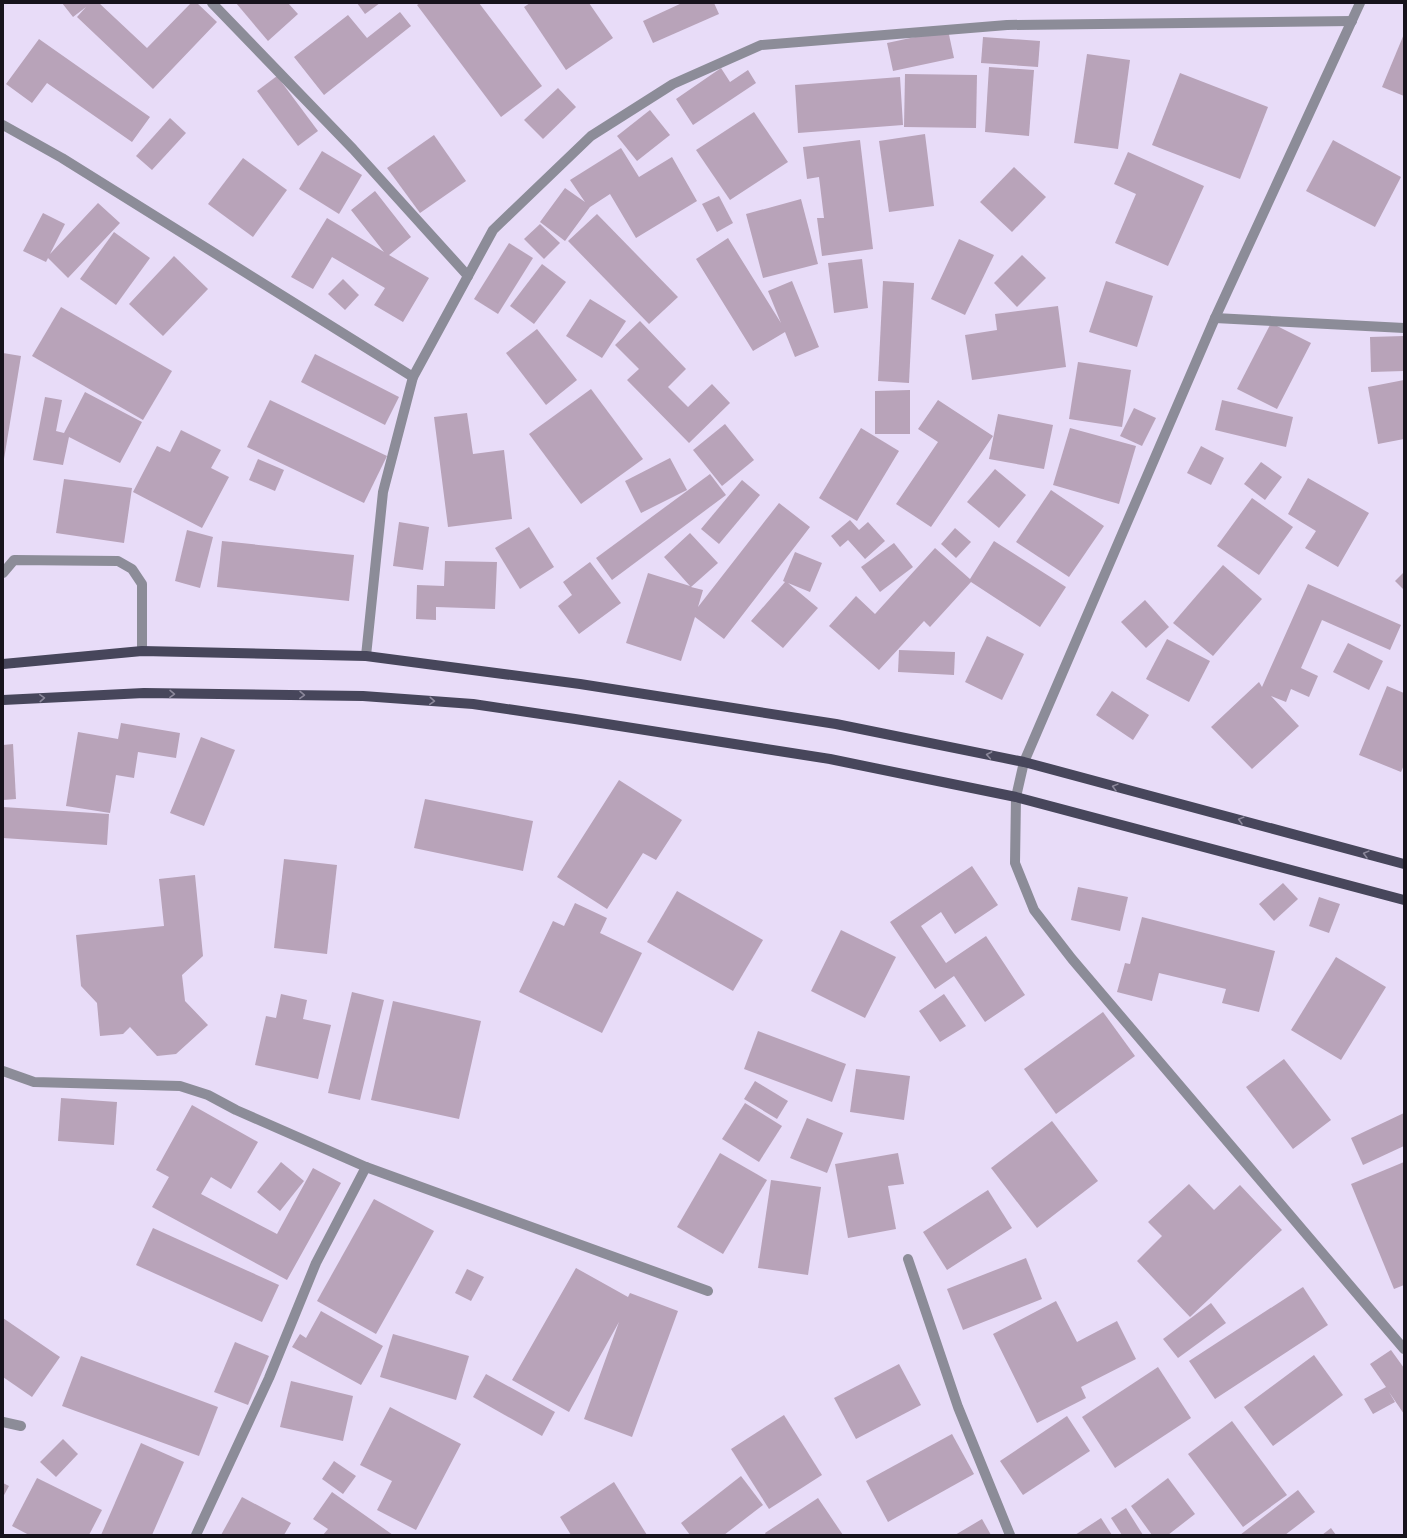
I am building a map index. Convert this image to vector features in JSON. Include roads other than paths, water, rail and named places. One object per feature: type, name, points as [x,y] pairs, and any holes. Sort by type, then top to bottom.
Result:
[{"type":"main road","points":[[3,664],[142,651],[366,656],[580,684],[836,724],[1024,762],[1404,864]]},
{"type":"main road","points":[[3,700],[144,693],[363,696],[473,704],[575,718],[830,759],[1016,797],[1404,900]]},
{"type":"street","points":[[212,3],[353,149],[468,276]]},
{"type":"street","points":[[1360,3],[1215,318],[1024,762],[1016,797],[1015,863],[1034,910],[1072,959],[1404,1350]]},
{"type":"street","points":[[366,656],[383,492],[413,377],[493,230],[591,136],[673,84],[761,45],[1007,24],[1352,21]]},
{"type":"street","points":[[3,125],[62,158],[413,377]]},
{"type":"street","points":[[1215,318],[1404,328]]},
{"type":"street","points":[[3,573],[14,560],[118,560],[132,569],[142,584],[142,651]]},
{"type":"street","points":[[3,1071],[34,1082],[180,1086],[208,1095],[236,1110],[366,1167],[708,1291]]},
{"type":"street","points":[[196,1535],[269,1378],[316,1263],[366,1167]]},
{"type":"street","points":[[908,1259],[958,1407],[1010,1535]]},
{"type":"street","points":[[3,1422],[21,1426]]}]
